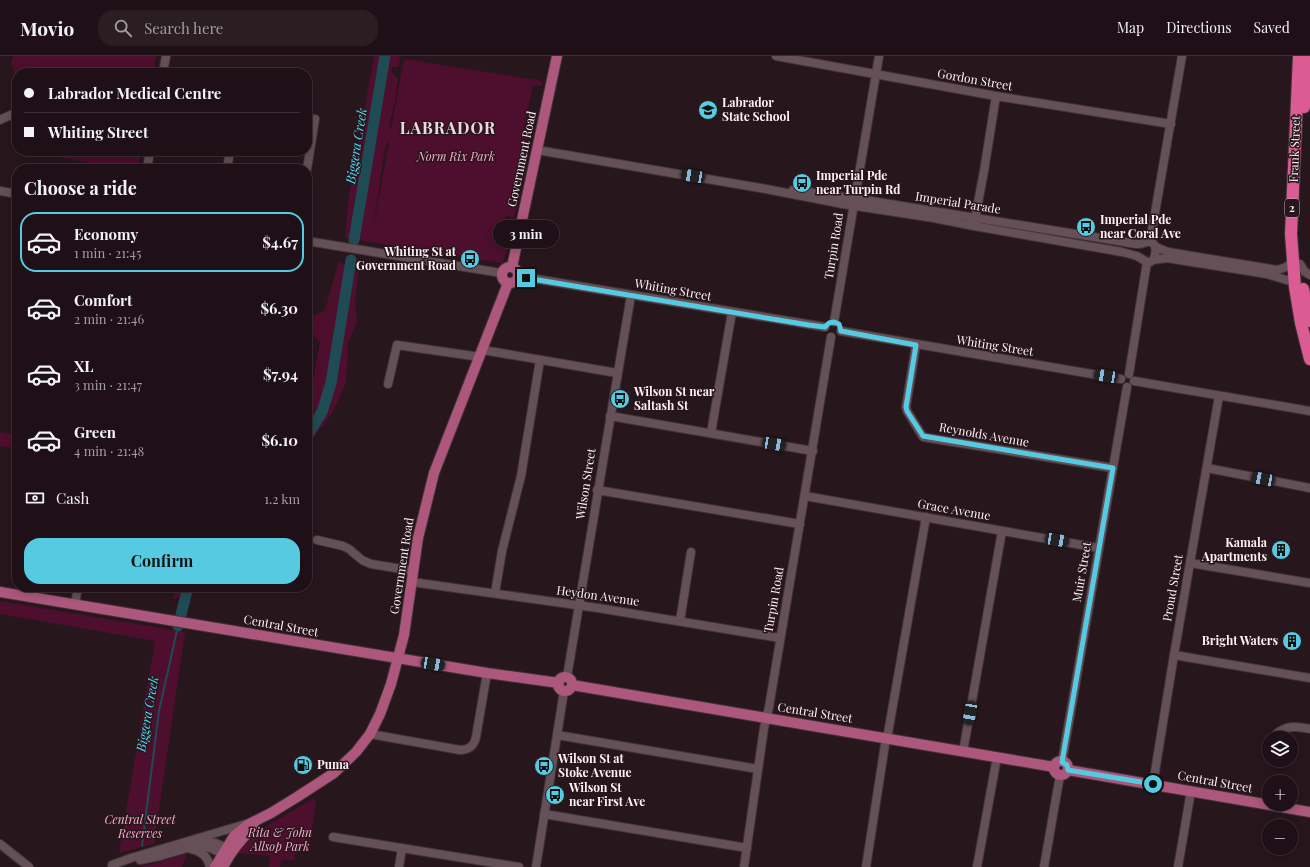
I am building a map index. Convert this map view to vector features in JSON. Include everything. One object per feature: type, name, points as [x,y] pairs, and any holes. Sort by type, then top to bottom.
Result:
[{"type":"highway","name":"Frank Street","points":[[1299,56],[1292,214],[1296,259],[1307,291],[1310,321]]},
{"type":"highway","name":"Frank Street","points":[[1309,56],[1302,129],[1299,226],[1295,287],[1301,323],[1310,359]]},
{"type":"main road","name":"Government Road","points":[[512,267],[557,56]]},
{"type":"main road","points":[[512,267],[516,270],[518,276],[514,282],[508,283],[502,278],[501,273],[504,268],[512,267]]},
{"type":"main road","name":"Government Road","points":[[227,852],[234,836],[249,824],[271,813],[320,784],[334,773],[356,752],[370,734],[380,714],[399,658],[404,635],[418,538],[434,473],[508,283]]},
{"type":"main road","name":"Central Street","points":[[0,592],[487,673],[566,684],[887,738],[1310,812]]},
{"type":"main road","name":"Government Road","points":[[227,852],[271,813]]},
{"type":"main road","points":[[215,867],[227,852]]},
{"type":"main road","points":[[223,867],[227,852]]},
{"type":"street","points":[[164,68],[166,56]]},
{"type":"street","name":"Gordon Street","points":[[776,56],[996,96],[1171,124]]},
{"type":"street","name":"Turpin Road","points":[[834,322],[879,56]]},
{"type":"street","points":[[1148,260],[1155,256],[1150,244],[1182,56]]},
{"type":"street","points":[[975,222],[996,96]]},
{"type":"street","points":[[0,120],[12,114]]},
{"type":"street","points":[[312,138],[315,119]]},
{"type":"street","name":"Imperial Parade","points":[[537,150],[779,192],[854,202],[934,218],[1028,226],[1125,242],[1150,244],[1168,252],[1267,274],[1293,282],[1295,287]]},
{"type":"street","points":[[0,191],[12,193]]},
{"type":"street","name":"Imperial Parade","points":[[975,222],[1026,236],[1122,252],[1148,260],[1167,258],[1277,270],[1288,266],[1296,259]]},
{"type":"street","points":[[1026,236],[1028,226]]},
{"type":"street","points":[[312,243],[501,273]]},
{"type":"street","points":[[1129,374],[1148,260],[1142,250],[1150,244]]},
{"type":"street","points":[[1296,259],[1305,272],[1310,274]]},
{"type":"street","name":"Whiting Street","points":[[518,276],[825,327]]},
{"type":"street","name":"Wilson Street","points":[[536,867],[597,490],[631,295]]},
{"type":"street","points":[[711,433],[732,312]]},
{"type":"street","points":[[834,322],[839,324],[841,331],[837,336],[831,338],[826,334],[825,327],[829,323],[834,322]]},
{"type":"street","name":"Whiting Street","points":[[841,331],[1121,379]]},
{"type":"street","name":"Turpin Road","points":[[744,867],[766,718],[831,338]]},
{"type":"street","points":[[388,384],[397,345],[540,360],[617,373]]},
{"type":"street","name":"Reynolds Avenue","points":[[916,345],[906,407],[923,436],[1113,468]]},
{"type":"street","points":[[495,593],[502,551],[521,476],[540,360]]},
{"type":"street","points":[[1129,374],[1125,375],[1121,379],[1122,383],[1127,387],[1131,386],[1134,381]]},
{"type":"street","points":[[1129,374],[1133,377],[1134,381]]},
{"type":"street","points":[[1134,381],[1310,411]]},
{"type":"street","name":"Muir Street","points":[[1044,867],[1127,387]]},
{"type":"street","name":"Proud Street","points":[[1153,784],[1219,396]]},
{"type":"street","points":[[610,416],[813,450]]},
{"type":"street","points":[[1207,468],[1310,488]]},
{"type":"street","points":[[597,490],[800,524]]},
{"type":"street","name":"Grace Avenue","points":[[805,496],[1099,548]]},
{"type":"street","points":[[866,867],[926,517]]},
{"type":"street","points":[[963,752],[1002,530]]},
{"type":"street","points":[[317,540],[350,549],[362,560],[371,564],[414,571]]},
{"type":"street","points":[[680,621],[691,552]]},
{"type":"street","points":[[1190,563],[1310,583]]},
{"type":"street","name":"Heydon Avenue","points":[[412,582],[680,621],[780,638]]},
{"type":"street","points":[[75,604],[77,592]]},
{"type":"street","points":[[1174,655],[1310,678]]},
{"type":"street","points":[[370,734],[460,750],[469,748],[474,744],[476,737],[487,673]]},
{"type":"street","points":[[1280,731],[1283,728],[1310,728]]},
{"type":"street","points":[[557,735],[758,769]]},
{"type":"street","points":[[977,867],[997,758]]},
{"type":"street","points":[[1178,867],[1191,791]]},
{"type":"street","points":[[544,814],[747,848]]},
{"type":"street","name":"Government Road","points":[[109,866],[131,858],[182,847],[249,824]]},
{"type":"street","points":[[333,837],[519,867]]},
{"type":"street","points":[[0,844],[29,867]]},
{"type":"street","name":"Government Road","points":[[182,847],[202,846],[227,852]]},
{"type":"street","name":"Government Road","points":[[182,847],[199,851],[206,856],[210,867]]},
{"type":"street","points":[[399,867],[402,848]]},
{"type":"green space","points":[[13,56],[156,56],[154,68],[12,68],[11,65]]},
{"type":"green space","name":"Norm Rix Park","points":[[374,56],[400,56],[399,67],[392,67],[391,71],[398,79],[395,102],[389,125],[391,128],[404,59],[543,81],[542,86],[533,85],[523,132],[531,134],[514,218],[506,216],[500,244],[507,247],[503,262],[501,263],[345,238],[348,202]],"holes":[[[389,142],[373,229],[385,148]]]},
{"type":"green space","points":[[54,156],[140,156],[139,164],[96,164]]},
{"type":"green space","points":[[339,261],[359,272],[355,301],[357,322],[348,343],[346,383],[332,413],[312,439],[312,385],[320,343],[312,334],[312,316],[325,310]]},
{"type":"green space","points":[[0,432],[12,434],[12,447],[0,446]]},
{"type":"green space","points":[[175,592],[194,592],[172,600]]},
{"type":"green space","name":"Central Street Reserves","points":[[0,601],[185,632],[154,844],[119,853],[155,641],[0,614]]},
{"type":"green space","name":"Rita & John Allsop Park","points":[[314,798],[316,801],[309,849],[296,848],[294,861],[282,859],[280,867],[269,867],[270,856],[238,853],[258,831]]},
{"type":"green space","points":[[187,854],[182,867],[140,867]]},
{"type":"waterway","name":"Biggera Creek","points":[[354,240],[385,56]]},
{"type":"waterway","name":"Biggera Creek","points":[[312,428],[322,412],[331,383],[351,260]]},
{"type":"waterway","name":"Biggera Creek","points":[[178,626],[187,592]]},
{"type":"waterway","name":"Biggera Creek","points":[[142,846],[159,711],[178,626]]},
{"type":"place","name":"Labrador State School","points":[[708,110]]},
{"type":"place","name":"Imperial Pde near Turpin Rd","points":[[802,183]]},
{"type":"place","name":"Imperial Pde near Coral Ave","points":[[1086,227]]},
{"type":"place","name":"Whiting St at Government Road","points":[[470,259]]},
{"type":"place","name":"Wilson St near Saltash St","points":[[620,399]]},
{"type":"place","name":"Kamala Apartments","points":[[1281,550]]},
{"type":"place","name":"Bright Waters","points":[[1292,641]]},
{"type":"place","name":"Puma","points":[[303,765]]},
{"type":"place","name":"Wilson St at Stoke Avenue","points":[[544,766]]},
{"type":"place","name":"Wilson St near First Ave","points":[[555,795]]},
{"type":"district","name":"LABRADOR","points":[[448,128]]},
{"type":"route","points":[[526,278],[809,325],[825,327],[830,322],[834,322],[839,324],[841,331],[916,345],[906,407],[923,436],[1113,468],[1062,762],[1067,765],[1068,770],[1153,784]]}]
